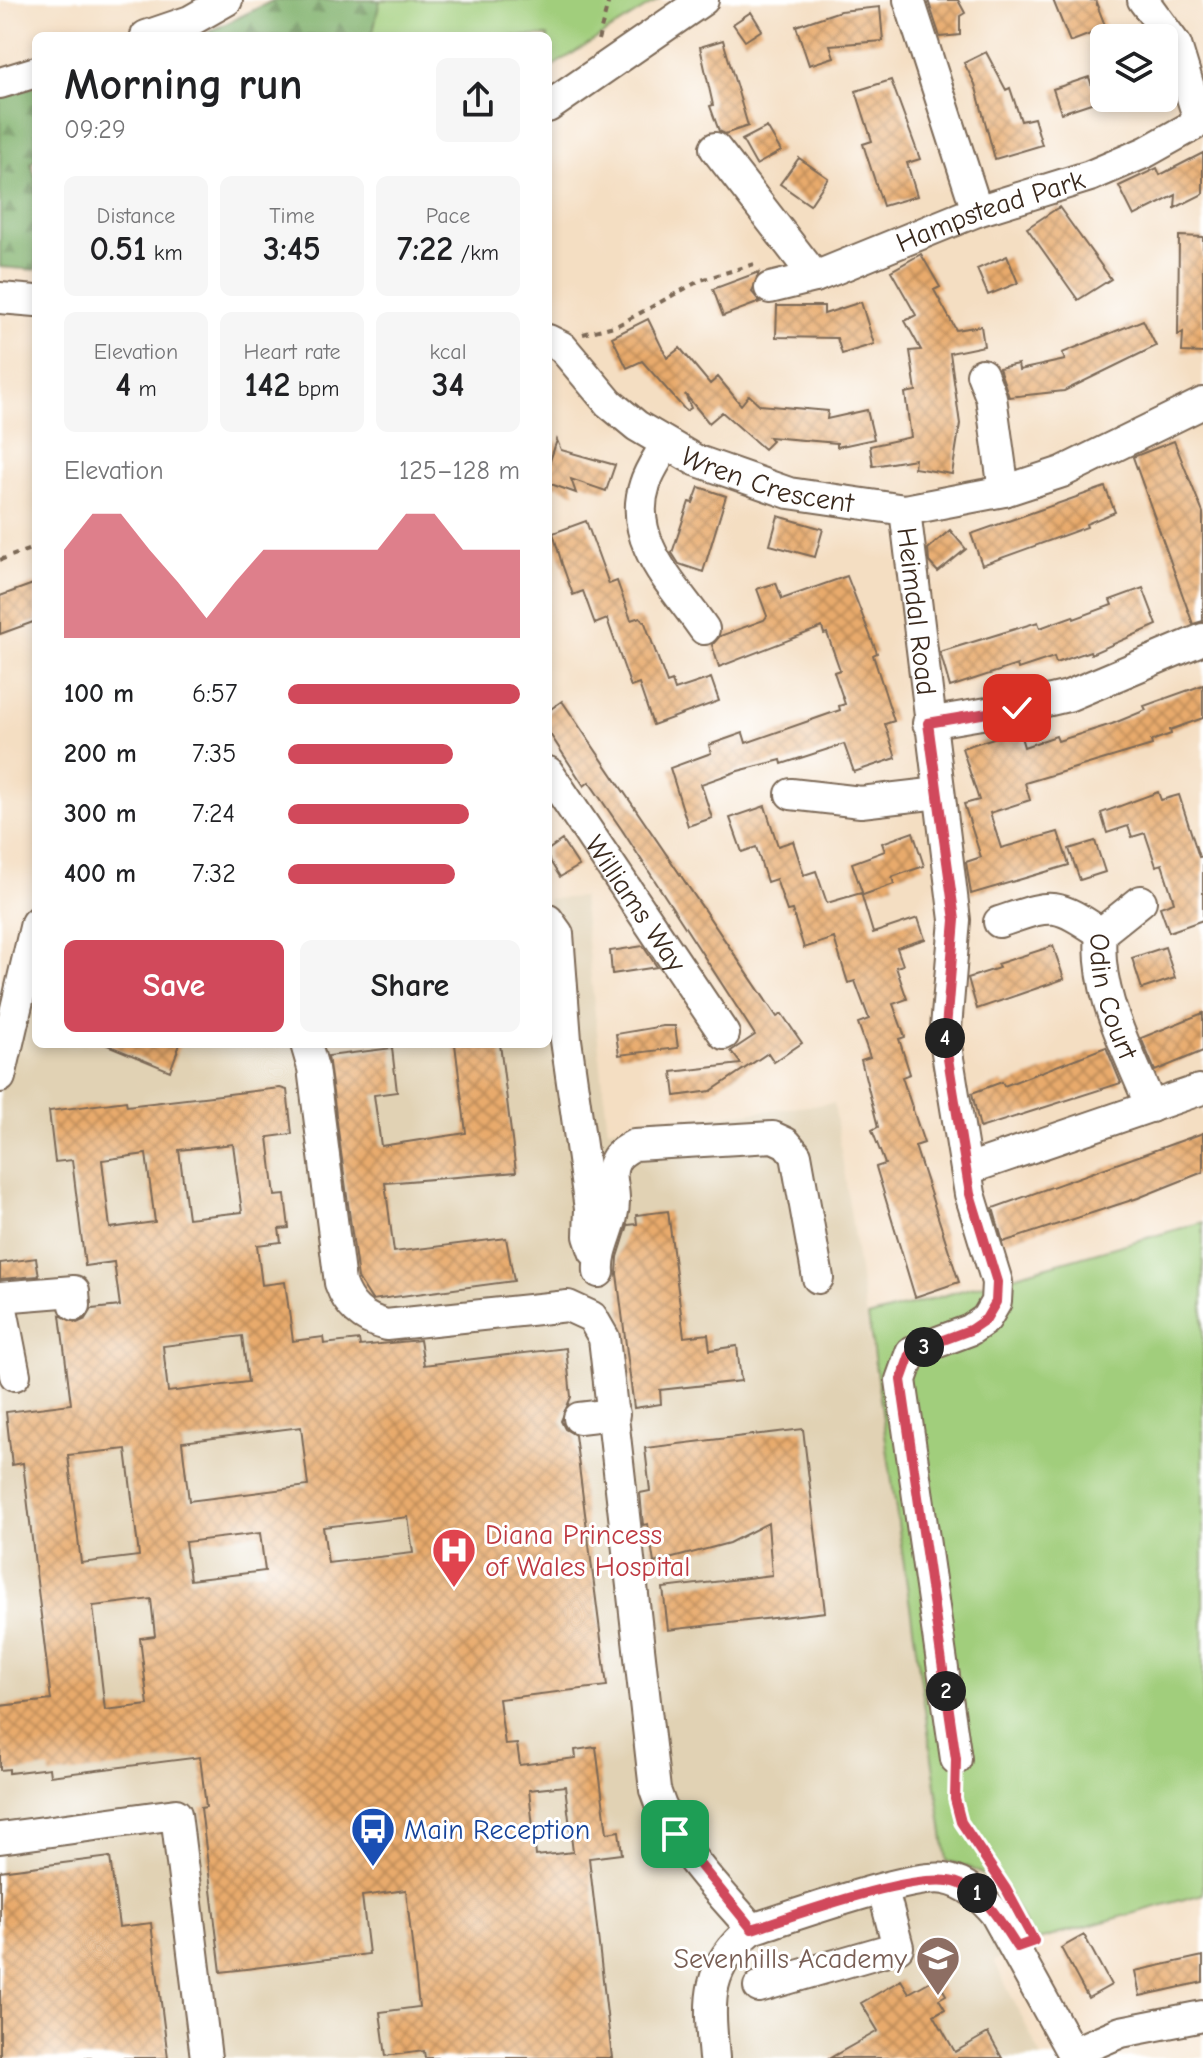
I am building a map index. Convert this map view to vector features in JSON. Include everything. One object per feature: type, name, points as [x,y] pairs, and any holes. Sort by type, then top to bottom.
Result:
[{"type":"street","points":[[152,32],[187,10],[227,0]]},
{"type":"street","points":[[552,104],[703,0]]},
{"type":"street","points":[[909,0],[977,211]]},
{"type":"street","points":[[1143,0],[1176,45],[1201,120]]},
{"type":"street","points":[[0,83],[32,73]]},
{"type":"street","name":"Hampstead Park","points":[[775,287],[815,277],[977,211],[1104,170],[1146,152],[1201,120]]},
{"type":"street","points":[[715,148],[815,277]]},
{"type":"street","points":[[0,298],[32,301]]},
{"type":"street","name":"Wren Crescent","points":[[555,343],[609,403],[666,444],[726,474],[789,493],[905,510],[1004,491],[1062,472],[1203,403]]},
{"type":"street","points":[[982,374],[991,397],[1004,491]]},
{"type":"street","points":[[666,444],[645,483],[639,512],[644,543],[704,629]]},
{"type":"street","name":"Heimdal Road","points":[[905,510],[928,723],[955,920],[945,1040],[970,1194],[997,1282],[996,1302],[986,1319],[970,1330],[911,1352],[901,1380],[956,1759]]},
{"type":"street","points":[[928,723],[1068,696],[1203,639]]},
{"type":"street","name":"Williams Way","points":[[552,779],[724,1034]]},
{"type":"street","points":[[791,794],[861,802],[939,793]]},
{"type":"street","name":"Odin Court","points":[[1141,901],[1101,933],[1099,956],[1105,992],[1151,1107]]},
{"type":"street","points":[[999,922],[1052,906],[1065,909],[1101,933]]},
{"type":"street","points":[[552,926],[558,934],[566,1040],[590,1209],[589,1236],[599,1272]]},
{"type":"street","points":[[0,1077],[5,1033],[32,937]]},
{"type":"street","points":[[307,1048],[313,1068],[340,1283],[351,1306],[361,1315],[386,1325],[554,1307],[582,1310],[597,1323],[604,1338],[614,1414],[655,1790],[661,1809],[692,1860],[752,1929]]},
{"type":"street","points":[[968,1169],[1199,1090]]},
{"type":"street","points":[[582,1310],[599,1284],[598,1255],[615,1201],[611,1179],[614,1163],[622,1152],[634,1145],[773,1137],[786,1143],[796,1155],[818,1278]]},
{"type":"street","points":[[15,1375],[0,1298],[74,1291],[75,1305]]},
{"type":"street","points":[[579,1418],[614,1414]]},
{"type":"street","points":[[0,1838],[176,1814],[206,2058]]},
{"type":"street","points":[[714,2058],[709,2004],[715,1975],[736,1942],[752,1929],[928,1878],[959,1883],[979,1895],[1017,1947],[1074,2055],[1121,2032],[1203,2016]]},
{"type":"street","points":[[759,1987],[898,1947],[883,1890]]},
{"type":"path","points":[[555,343],[590,329],[618,325],[701,280],[759,263],[775,287]]},
{"type":"path","points":[[0,560],[32,548]]},
{"type":"path","points":[[956,1759],[955,1799],[961,1822],[997,1877]]},
{"type":"shaded area","name":"Diana Princess of Wales Hospital","points":[[582,897],[608,1129],[834,1103],[947,1861],[977,1868],[1005,1891],[1023,1917],[1031,1942],[994,1961],[1042,2058],[0,2058],[0,1079],[32,940],[32,1048],[552,1048],[552,899]]},
{"type":"green space","points":[[274,0],[380,0],[373,32],[209,32]]},
{"type":"green space","points":[[380,0],[658,0],[552,66],[552,32],[373,32]]},
{"type":"green space","points":[[32,87],[32,270],[0,267],[0,97]]},
{"type":"green space","points":[[1203,1222],[1203,1894],[1031,1942],[1018,1911],[1001,1888],[978,1872],[947,1861],[868,1317]]},
{"type":"building","points":[[928,0],[958,0],[965,13],[960,16],[960,35],[940,37]]},
{"type":"building","points":[[1053,0],[1095,0],[1104,24],[1090,24],[1090,34],[1070,42]]},
{"type":"building","points":[[880,7],[883,41],[830,45],[834,57],[809,65],[796,26],[840,11]]},
{"type":"building","points":[[751,12],[762,30],[745,41],[733,24]]},
{"type":"building","points":[[723,40],[748,126],[725,134],[719,131],[710,106],[713,105],[700,47]]},
{"type":"building","points":[[986,52],[1006,90],[1010,88],[1021,121],[1034,118],[1042,145],[995,159],[975,84],[964,63]]},
{"type":"building","points":[[1089,77],[1090,103],[1061,113],[1053,89]]},
{"type":"building","points":[[891,80],[920,159],[907,163],[917,196],[883,206],[863,144],[872,141],[856,91]]},
{"type":"building","points":[[767,127],[781,151],[756,165],[742,140]]},
{"type":"building","points":[[1203,153],[1203,194],[1175,208],[1176,195],[1134,216],[1119,186],[1157,168],[1160,175]]},
{"type":"building","points":[[799,158],[828,178],[810,205],[780,184]]},
{"type":"building","points":[[1059,207],[1111,279],[1078,300],[1027,228]]},
{"type":"building","points":[[1179,236],[1203,237],[1203,353],[1182,352],[1183,332],[1178,335]]},
{"type":"building","points":[[921,254],[940,287],[934,290],[956,330],[981,326],[984,346],[950,353],[960,424],[952,474],[914,468],[915,459],[873,466],[870,446],[911,437],[905,393],[916,391],[910,351],[921,350],[905,321],[916,315],[891,271]]},
{"type":"building","points":[[1007,256],[1018,283],[988,295],[977,269]]},
{"type":"building","points":[[759,272],[752,292],[760,302],[723,316],[713,289]]},
{"type":"building","points":[[861,302],[874,344],[842,354],[837,338],[776,337],[777,306],[824,306],[824,314]]},
{"type":"building","points":[[648,319],[667,358],[680,348],[710,384],[718,377],[741,405],[749,395],[760,405],[828,411],[827,419],[867,410],[874,439],[837,447],[837,443],[769,437],[772,441],[764,449],[722,412],[709,423],[685,394],[691,408],[686,411],[642,361],[627,368],[612,337]]},
{"type":"building","points":[[1143,320],[1156,346],[1064,391],[1009,397],[999,368],[1018,364],[1019,370],[1065,360],[1062,353]]},
{"type":"building","points":[[557,440],[561,450],[615,465],[606,491],[571,479],[576,493],[552,484],[552,455]]},
{"type":"building","points":[[1174,441],[1203,513],[1203,621],[1193,624],[1133,457]]},
{"type":"building","points":[[699,487],[726,496],[703,572],[679,564],[672,553],[689,502],[693,503]]},
{"type":"building","points":[[1105,487],[1115,512],[1086,524],[1087,527],[982,565],[971,534]]},
{"type":"building","points":[[778,516],[823,529],[815,557],[770,545]]},
{"type":"building","points":[[586,521],[609,584],[617,581],[631,620],[640,617],[645,623],[667,683],[672,681],[675,690],[711,678],[719,701],[653,725],[639,684],[631,687],[607,619],[595,624],[583,591],[573,595],[562,564],[553,533]]},
{"type":"building","points":[[950,530],[966,549],[938,572],[929,562],[928,549]]},
{"type":"building","points":[[847,576],[877,653],[873,655],[894,721],[885,724],[896,758],[854,772],[844,744],[782,764],[781,760],[738,771],[701,784],[712,818],[688,826],[670,768],[711,753],[709,745],[743,733],[746,743],[840,710],[839,706],[845,704],[834,672],[840,670],[822,627],[719,667],[712,645],[720,636],[764,620],[767,616],[757,589],[776,583],[782,599]]},
{"type":"building","points":[[32,584],[32,622],[0,634],[0,596]]},
{"type":"building","points":[[1143,588],[1157,625],[1091,654],[1090,651],[1056,663],[1054,657],[1018,669],[1017,665],[950,687],[940,652],[1038,622],[1040,628],[1073,616],[1074,619],[1112,605],[1110,600]]},
{"type":"building","points":[[1203,685],[1203,718],[1170,730],[1171,734],[1151,741],[1152,745],[1025,783],[1030,800],[990,813],[1001,848],[1058,832],[1069,865],[971,894],[966,862],[981,857],[964,804],[979,800],[962,748],[1019,730],[1024,747],[1056,736],[1058,741],[1112,724],[1146,710],[1144,706]]},
{"type":"building","points":[[562,701],[777,1017],[782,1014],[802,1043],[774,1062],[768,1053],[711,1091],[675,1096],[672,1072],[741,1064],[731,1051],[755,1035],[622,830],[589,782],[584,786],[552,737],[552,708]]},
{"type":"building","points":[[1158,792],[1161,800],[1179,795],[1199,857],[1203,856],[1203,920],[1169,932],[1160,907],[1174,902],[1162,864],[1156,866],[1145,833],[1132,837],[1128,826],[1107,833],[1101,813]]},
{"type":"building","points":[[765,806],[778,846],[793,841],[804,875],[816,871],[827,903],[861,893],[873,933],[918,918],[925,939],[897,948],[903,965],[896,967],[907,999],[893,1004],[905,1037],[899,1039],[910,1074],[902,1077],[924,1143],[915,1146],[959,1282],[915,1297],[876,1167],[885,1164],[872,1130],[878,1127],[861,1060],[870,1057],[858,1023],[869,1019],[855,981],[848,983],[834,938],[804,948],[792,910],[787,911],[776,879],[767,882],[756,847],[742,852],[730,818]]},
{"type":"building","points":[[913,832],[924,866],[892,877],[894,884],[863,895],[852,863],[885,851],[882,843]]},
{"type":"building","points":[[562,840],[579,866],[560,877],[552,864],[552,847]]},
{"type":"building","points":[[1095,841],[1105,872],[1080,880],[1069,849]]},
{"type":"building","points":[[643,946],[657,967],[612,974],[610,951]]},
{"type":"building","points":[[1053,946],[1064,979],[977,1009],[968,978],[999,968],[997,964]]},
{"type":"building","points":[[1165,947],[1175,978],[1142,989],[1132,958]]},
{"type":"building","points":[[1203,1013],[1203,1051],[1155,1071],[1141,1038]]},
{"type":"building","points":[[675,1026],[678,1048],[619,1055],[616,1034]]},
{"type":"building","points":[[1106,1047],[1121,1083],[980,1128],[972,1093],[1002,1082],[1004,1086]]},
{"type":"building","points":[[115,1048],[179,1048],[170,1071]]},
{"type":"building","points":[[392,1048],[397,1092],[374,1095],[381,1146],[466,1133],[455,1048],[500,1048],[516,1172],[385,1183],[394,1252],[506,1238],[514,1281],[372,1300],[358,1278],[328,1056]]},
{"type":"building","points":[[280,1088],[287,1090],[292,1134],[268,1137],[275,1196],[285,1195],[289,1228],[279,1229],[281,1242],[257,1245],[262,1285],[285,1282],[293,1341],[323,1337],[324,1344],[359,1340],[360,1346],[420,1340],[424,1365],[566,1348],[571,1397],[561,1421],[565,1429],[575,1435],[607,1686],[499,1699],[505,1745],[517,1744],[520,1765],[576,1758],[575,1750],[596,1747],[607,1833],[619,1831],[622,1854],[589,1858],[612,2058],[425,2058],[424,2051],[386,2056],[380,2012],[419,2007],[406,1890],[362,1896],[369,1954],[221,1972],[201,1808],[206,1807],[200,1757],[50,1776],[49,1768],[9,1773],[9,1769],[0,1770],[0,1706],[51,1700],[23,1463],[12,1465],[6,1412],[71,1404],[60,1315],[77,1323],[86,1319],[92,1309],[120,1306],[114,1262],[85,1266],[72,1160],[55,1162],[49,1111],[126,1101],[127,1106]],"holes":[[[233,1144],[242,1212],[188,1218],[179,1150]],[[146,1154],[155,1222],[110,1228],[102,1160]],[[242,1336],[248,1382],[168,1392],[163,1346]],[[301,1427],[308,1486],[189,1501],[182,1442]],[[126,1449],[139,1556],[81,1563],[68,1455]],[[408,1517],[413,1553],[328,1563],[323,1527]],[[260,1533],[265,1571],[190,1580],[185,1542]],[[151,1599],[155,1636],[140,1638],[148,1705],[105,1710],[93,1606]],[[565,1786],[573,1852],[536,1856],[529,1790]]]},
{"type":"building","points":[[1203,1133],[1203,1172],[1138,1198],[1003,1242],[993,1208]]},
{"type":"building","points":[[668,1211],[684,1337],[708,1334],[710,1350],[737,1346],[741,1381],[660,1390],[661,1404],[634,1408],[617,1274],[618,1257],[628,1225],[637,1224],[636,1215]]},
{"type":"building","points":[[36,1258],[39,1276],[0,1279],[0,1263]]},
{"type":"building","points":[[803,1429],[825,1612],[668,1630],[663,1588],[772,1575],[768,1523],[729,1543],[654,1563],[648,1524],[643,1525],[640,1493],[650,1491],[645,1448]]},
{"type":"building","points":[[110,1857],[119,1927],[151,1923],[168,2058],[0,2058],[0,1871]]},
{"type":"building","points":[[1084,1935],[1111,1985],[1088,1998],[1061,1948]]},
{"type":"building","points":[[1203,1956],[1203,1982],[1140,1996],[1135,1971]]},
{"type":"building","points":[[936,1978],[946,1995],[939,1999],[945,2009],[934,2015],[955,2052],[988,2033],[1002,2058],[830,2058],[878,2031],[861,2003],[901,1980],[909,1993]]},
{"type":"place","name":"Diana Princess of Wales Hospital","points":[[454,1589]]},
{"type":"place","name":"Main Reception","points":[[373,1868]]},
{"type":"place","name":"Sevenhills Academy","points":[[938,1997]]},
{"type":"route","points":[[675,1834],[692,1860],[752,1929],[928,1878],[959,1883],[979,1895],[1017,1947],[1034,1941],[1006,1889],[961,1822],[955,1799],[956,1759],[901,1380],[911,1352],[970,1330],[986,1319],[996,1302],[997,1282],[970,1194],[945,1040],[947,979],[955,920],[928,723],[1017,708]]}]
